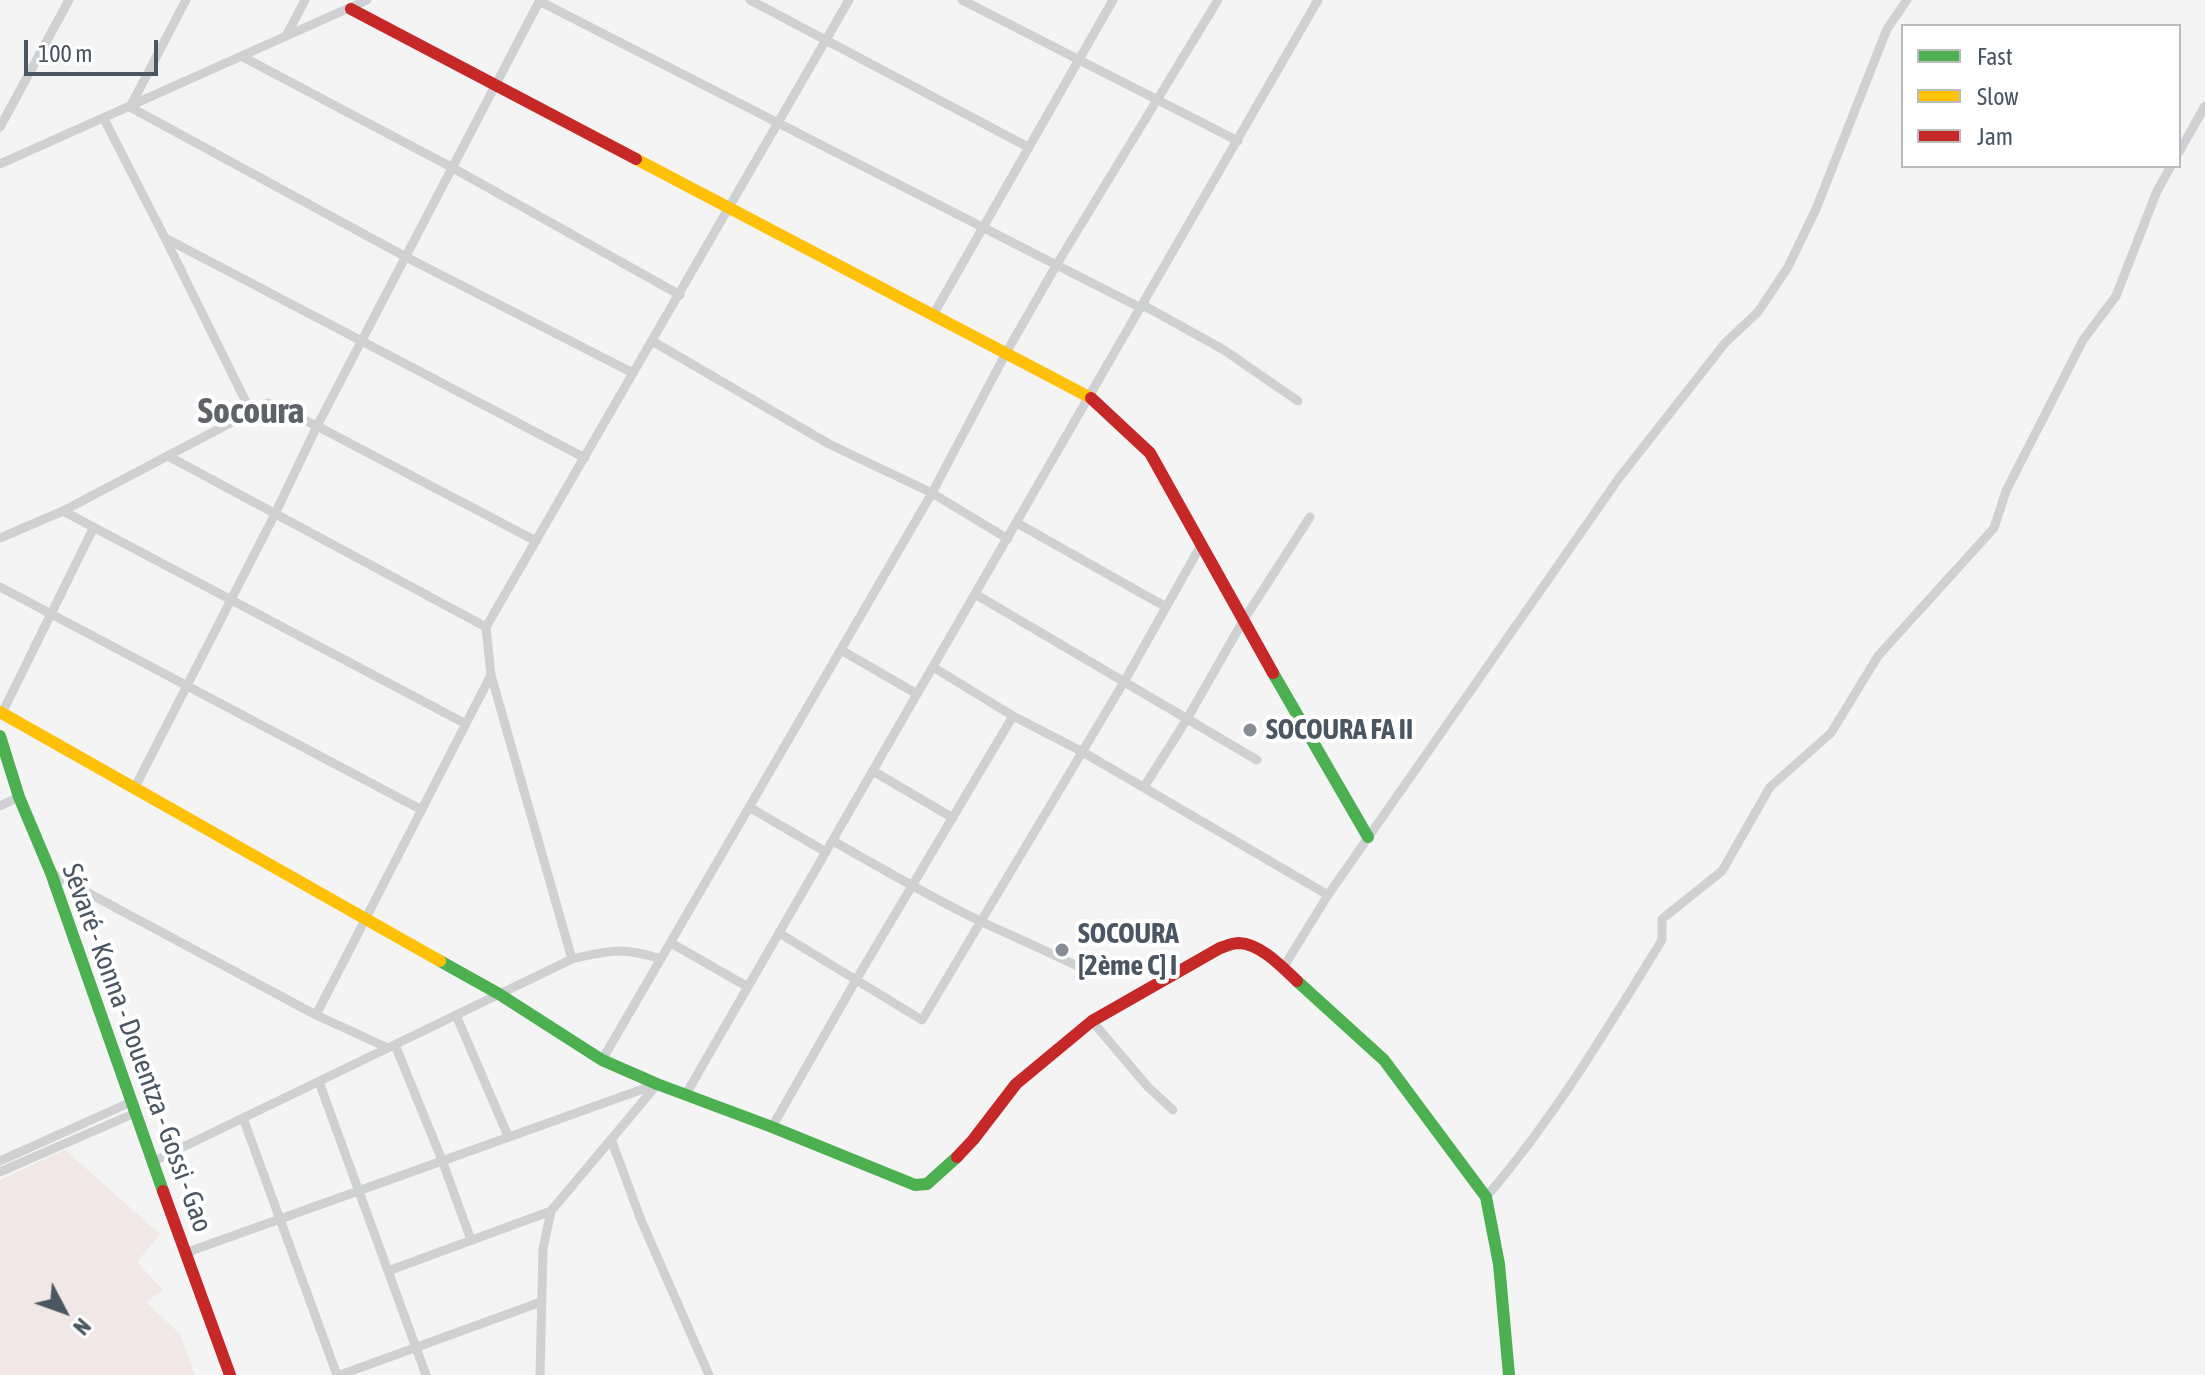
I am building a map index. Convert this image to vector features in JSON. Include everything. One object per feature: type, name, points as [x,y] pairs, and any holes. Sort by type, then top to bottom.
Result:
[{"type":"street","points":[[0,127],[69,0]]},
{"type":"street","points":[[130,107],[186,0]]},
{"type":"street","points":[[286,37],[305,0]]},
{"type":"street","points":[[0,164],[367,0]]},
{"type":"street","points":[[750,0],[1028,147]]},
{"type":"street","points":[[572,959],[491,675],[486,627],[849,0]]},
{"type":"street","points":[[962,0],[1238,141]]},
{"type":"street","points":[[933,315],[1113,0]]},
{"type":"street","points":[[602,1060],[932,493],[1057,264],[1218,0]]},
{"type":"street","points":[[686,1094],[1318,0]]},
{"type":"street","points":[[1283,968],[1328,895],[1619,478],[1725,343],[1758,312],[1788,267],[1816,209],[1887,29],[1907,0]]},
{"type":"street","points":[[135,787],[361,340],[540,1],[1142,306],[1224,350],[1298,401]]},
{"type":"street","points":[[351,9],[1090,397],[1150,453],[1368,837]]},
{"type":"street","points":[[243,57],[453,168],[680,295]]},
{"type":"street","points":[[2181,148],[2205,106]]},
{"type":"street","points":[[130,107],[406,257],[633,373]]},
{"type":"street","points":[[104,119],[251,412]]},
{"type":"street","points":[[1486,1197],[1518,1160],[1574,1081],[1662,940],[1662,919],[1722,871],[1770,787],[1831,733],[1878,656],[1994,528],[2006,491],[2083,340],[2116,296],[2157,191],[2170,168]]},
{"type":"street","points":[[165,238],[585,458]]},
{"type":"street","points":[[652,341],[829,444],[932,493],[1008,539]]},
{"type":"street","points":[[0,538],[63,511],[268,403],[536,541]]},
{"type":"street","points":[[168,456],[486,627]]},
{"type":"street","points":[[63,511],[466,724]]},
{"type":"street","points":[[1144,787],[1243,621],[1310,517]]},
{"type":"street","points":[[1017,523],[1166,607]]},
{"type":"street","points":[[94,527],[1,713],[499,994],[602,1060],[915,1185],[927,1184],[949,1166],[1016,1084],[1092,1021],[1220,948],[1236,943],[1261,951],[1391,1068],[1486,1197],[1499,1264],[1509,1375]]},
{"type":"street","points":[[779,933],[922,1020],[1124,682],[1201,545]]},
{"type":"street","points":[[0,587],[422,810]]},
{"type":"street","points":[[975,594],[1257,760]]},
{"type":"street","points":[[841,650],[917,694]]},
{"type":"street","points":[[933,667],[1013,716],[1081,751],[1328,895]]},
{"type":"street","points":[[316,1015],[491,675]]},
{"type":"street","points":[[772,1127],[1013,716]]},
{"type":"street","name":"Sévaré - Konna - Douentza - Gossi - Gao","points":[[0,736],[19,797],[51,873],[230,1375]]},
{"type":"street","points":[[873,771],[953,818]]},
{"type":"street","points":[[0,806],[19,797]]},
{"type":"street","points":[[749,807],[826,852]]},
{"type":"street","points":[[833,841],[980,921],[1081,968]]},
{"type":"street","points":[[51,873],[316,1015],[391,1046],[442,1160],[471,1240]]},
{"type":"street","points":[[671,943],[748,987]]},
{"type":"street","points":[[152,1162],[572,959],[613,950],[661,959]]},
{"type":"street","points":[[456,1015],[508,1136]]},
{"type":"street","points":[[1092,1021],[1148,1087],[1173,1110]]},
{"type":"street","points":[[319,1082],[426,1375]]},
{"type":"street","points":[[185,1253],[657,1084]]},
{"type":"street","points":[[540,1375],[543,1249],[551,1211],[657,1084]]},
{"type":"street","points":[[0,1161],[133,1108]]},
{"type":"street","points":[[0,1172],[133,1108]]},
{"type":"street","points":[[243,1118],[338,1375],[541,1302]]},
{"type":"street","points":[[611,1139],[641,1220],[709,1375]]},
{"type":"street","points":[[388,1271],[551,1211]]},
{"type":"shaded area","points":[[65,1150],[160,1234],[137,1262],[163,1290],[146,1302],[180,1334],[195,1375],[0,1375],[0,1180]]},
{"type":"traffic: fast","points":[[1273,673],[1368,837]]},
{"type":"traffic: fast","points":[[0,736],[19,797],[51,873],[163,1191]]},
{"type":"traffic: fast","points":[[440,961],[499,994],[602,1060],[915,1185],[927,1184],[957,1157]]},
{"type":"traffic: fast","points":[[1297,981],[1384,1060],[1486,1197],[1499,1264],[1509,1375]]},
{"type":"traffic: slow","points":[[636,159],[1091,398]]},
{"type":"traffic: slow","points":[[0,712],[440,961]]},
{"type":"traffic: jam","points":[[351,9],[636,159]]},
{"type":"traffic: jam","points":[[1091,398],[1150,453],[1273,673]]},
{"type":"traffic: jam","points":[[957,1157],[1016,1084],[1092,1021],[1220,948],[1239,943],[1255,947],[1297,981]]},
{"type":"traffic: jam","points":[[163,1191],[230,1375]]},
{"type":"place","name":"SOCOURA FA II","points":[[1250,730]]},
{"type":"place","name":"SOCOURA [2ème C] I","points":[[1062,950]]},
{"type":"district","name":"Socoura","points":[[251,412]]}]
